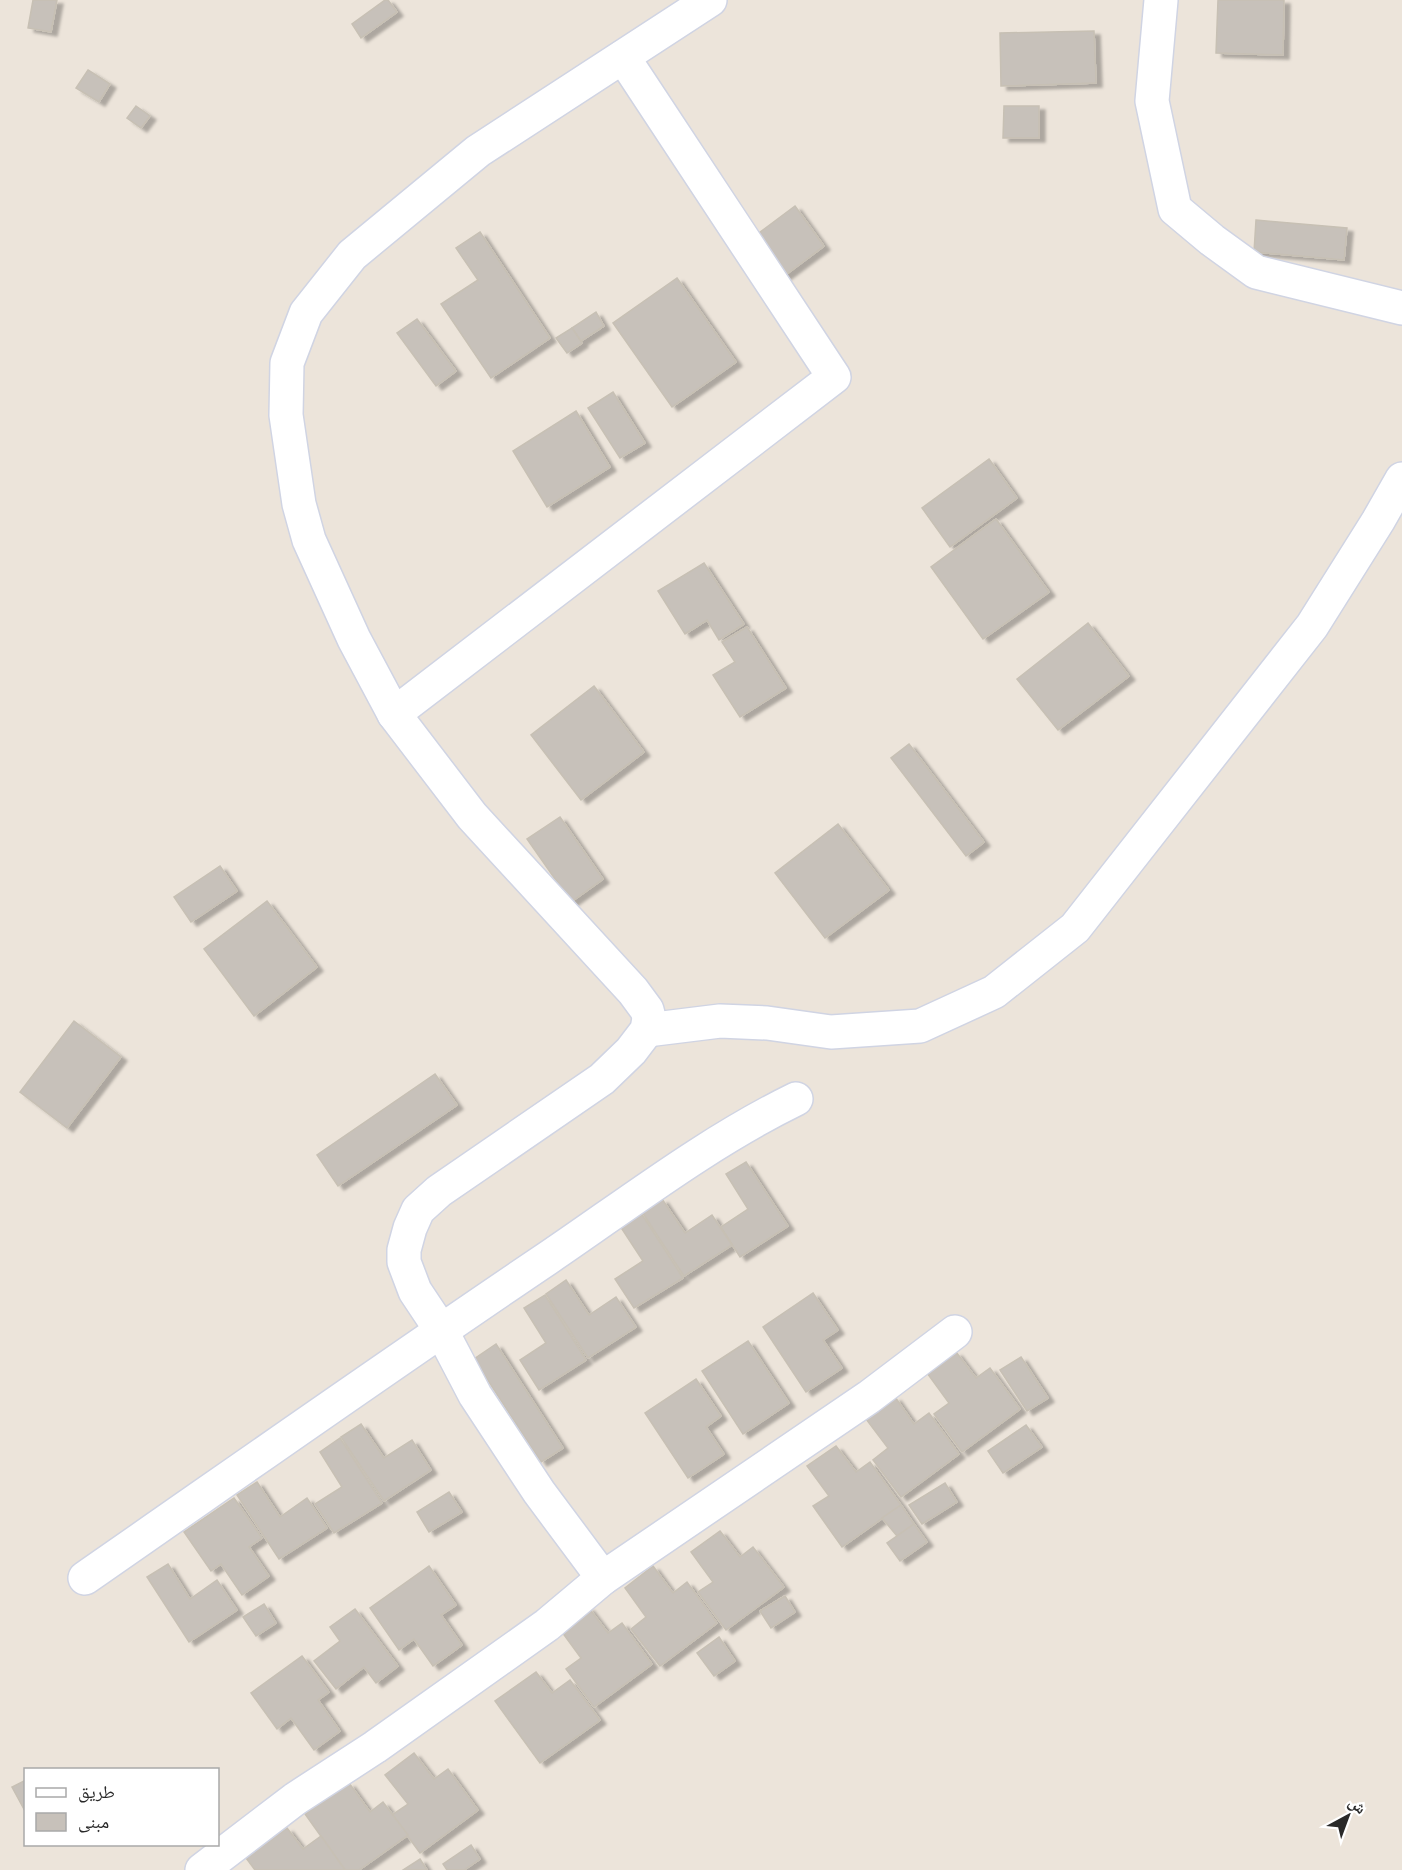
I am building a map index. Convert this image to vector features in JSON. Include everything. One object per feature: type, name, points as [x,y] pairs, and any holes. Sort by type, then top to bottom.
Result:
[{"type":"street","points":[[603,1578],[539,1492],[475,1395],[441,1330],[415,1291],[404,1262],[404,1250],[418,1210],[439,1191],[602,1079],[631,1051],[647,1030],[649,1018],[647,1010],[633,991],[472,816],[394,714],[354,639],[309,540],[299,504],[286,415],[287,363],[306,313],[352,255],[478,151],[710,0]]},
{"type":"street","points":[[1161,0],[1152,101],[1175,209],[1256,272],[1402,308]]},
{"type":"street","points":[[394,714],[834,377],[623,57]]},
{"type":"street","points":[[647,1030],[720,1021],[767,1023],[831,1032],[920,1026],[994,992],[1075,928],[1311,626],[1402,479]]},
{"type":"street","points":[[86,1578],[441,1330],[712,1147],[760,1117],[796,1099]]},
{"type":"street","points":[[202,1870],[295,1799],[375,1747],[547,1626],[603,1578],[869,1398],[955,1332]]},
{"type":"building","points":[[33,0],[57,0],[51,32],[28,28]]},
{"type":"building","points":[[388,0],[397,12],[361,38],[352,24]]},
{"type":"building","points":[[1218,0],[1284,0],[1283,55],[1216,53]]},
{"type":"building","points":[[1094,31],[1096,83],[1001,86],[1000,33]]},
{"type":"building","points":[[88,70],[110,84],[99,102],[76,88]]},
{"type":"building","points":[[136,106],[150,116],[141,128],[127,118]]},
{"type":"building","points":[[1004,106],[1039,106],[1039,138],[1003,138]]},
{"type":"building","points":[[795,206],[824,246],[784,276],[755,236]]},
{"type":"building","points":[[1256,220],[1347,228],[1344,260],[1254,252]]},
{"type":"building","points":[[480,232],[550,338],[491,378],[441,304],[478,280],[456,248]]},
{"type":"building","points":[[677,278],[736,362],[672,407],[613,323]]},
{"type":"building","points":[[596,312],[604,326],[581,341],[572,328]]},
{"type":"building","points":[[417,319],[456,371],[436,386],[397,333]]},
{"type":"building","points":[[572,328],[582,343],[567,353],[556,338]]},
{"type":"building","points":[[613,392],[645,443],[620,458],[588,408]]},
{"type":"building","points":[[576,411],[610,467],[547,507],[513,451]]},
{"type":"building","points":[[989,459],[1017,498],[950,547],[922,508]]},
{"type":"building","points":[[996,519],[1049,592],[983,639],[931,567]]},
{"type":"building","points":[[704,563],[744,624],[719,640],[707,620],[685,634],[658,591]]},
{"type":"building","points":[[1088,623],[1129,676],[1058,730],[1017,679]]},
{"type":"building","points":[[747,627],[786,688],[740,717],[713,675],[735,662],[722,642]]},
{"type":"building","points":[[594,686],[644,752],[581,800],[531,735]]},
{"type":"building","points":[[909,744],[984,842],[966,856],[891,758]]},
{"type":"building","points":[[560,817],[603,879],[571,902],[527,839]]},
{"type":"building","points":[[838,824],[889,890],[825,938],[775,873]]},
{"type":"building","points":[[220,866],[237,891],[191,922],[174,897]]},
{"type":"building","points":[[267,901],[317,967],[254,1016],[204,949]]},
{"type":"building","points":[[74,1021],[121,1057],[67,1128],[20,1092]]},
{"type":"building","points":[[435,1074],[457,1105],[338,1186],[317,1155]]},
{"type":"building","points":[[746,1162],[788,1226],[740,1257],[721,1227],[748,1209],[726,1174]]},
{"type":"building","points":[[662,1199],[685,1233],[712,1215],[732,1245],[684,1276],[642,1212]]},
{"type":"building","points":[[641,1213],[683,1278],[634,1308],[615,1279],[643,1261],[620,1226]]},
{"type":"building","points":[[566,1280],[589,1315],[616,1297],[636,1327],[588,1358],[546,1294]]},
{"type":"building","points":[[813,1293],[838,1330],[823,1340],[842,1368],[806,1392],[763,1327]]},
{"type":"building","points":[[545,1295],[586,1360],[539,1390],[520,1360],[546,1343],[524,1308]]},
{"type":"building","points":[[748,1341],[789,1403],[743,1434],[702,1371]]},
{"type":"building","points":[[496,1344],[563,1448],[541,1462],[474,1359]]},
{"type":"building","points":[[956,1352],[976,1378],[990,1368],[1020,1409],[962,1452],[934,1414],[949,1403],[927,1373]]},
{"type":"building","points":[[1021,1357],[1048,1398],[1027,1411],[1000,1370]]},
{"type":"building","points":[[696,1379],[721,1416],[706,1427],[724,1454],[688,1478],[645,1413]]},
{"type":"building","points":[[895,1397],[914,1424],[929,1413],[959,1454],[901,1497],[873,1460],[888,1448],[866,1419]]},
{"type":"building","points":[[361,1424],[384,1458],[412,1440],[431,1470],[384,1501],[341,1437]]},
{"type":"building","points":[[1026,1425],[1042,1447],[1003,1473],[988,1451]]},
{"type":"building","points":[[340,1438],[382,1503],[334,1533],[315,1504],[342,1487],[320,1452]]},
{"type":"building","points":[[836,1446],[856,1472],[870,1462],[901,1505],[842,1547],[813,1506],[829,1496],[807,1466]]},
{"type":"building","points":[[257,1482],[280,1517],[307,1498],[327,1528],[279,1559],[237,1495]]},
{"type":"building","points":[[945,1483],[957,1502],[922,1524],[909,1505]]},
{"type":"building","points":[[449,1492],[462,1512],[429,1532],[417,1512]]},
{"type":"building","points":[[234,1498],[262,1538],[249,1547],[269,1576],[242,1595],[221,1564],[211,1571],[184,1532]]},
{"type":"building","points":[[901,1505],[914,1524],[897,1536],[882,1518]]},
{"type":"building","points":[[914,1524],[927,1542],[900,1561],[887,1543]]},
{"type":"building","points":[[720,1531],[740,1557],[753,1547],[784,1587],[726,1630],[698,1592],[713,1582],[691,1552]]},
{"type":"building","points":[[168,1564],[190,1599],[217,1580],[237,1610],[189,1642],[147,1577]]},
{"type":"building","points":[[429,1566],[456,1605],[441,1615],[462,1645],[433,1666],[414,1639],[399,1650],[370,1608]]},
{"type":"building","points":[[653,1566],[673,1593],[687,1582],[717,1623],[660,1666],[631,1629],[646,1617],[625,1588]]},
{"type":"building","points":[[785,1596],[795,1612],[771,1628],[760,1611]]},
{"type":"building","points":[[264,1604],[276,1623],[256,1636],[243,1617]]},
{"type":"building","points":[[588,1607],[608,1633],[622,1623],[652,1664],[594,1707],[566,1669],[581,1658],[559,1628]]},
{"type":"building","points":[[355,1609],[398,1666],[376,1683],[364,1667],[336,1689],[314,1661],[340,1641],[330,1627]]},
{"type":"building","points":[[719,1637],[735,1661],[714,1676],[697,1653]]},
{"type":"building","points":[[302,1656],[329,1692],[318,1700],[340,1731],[314,1750],[291,1718],[277,1729],[251,1693]]},
{"type":"building","points":[[536,1672],[552,1693],[570,1680],[600,1720],[540,1763],[495,1701]]},
{"type":"building","points":[[414,1753],[434,1779],[448,1769],[478,1810],[420,1853],[392,1815],[408,1804],[385,1775]]},
{"type":"building","points":[[24,1781],[24,1809],[12,1787]]},
{"type":"building","points":[[349,1783],[370,1812],[383,1802],[408,1835],[359,1870],[345,1870],[305,1814]]},
{"type":"building","points":[[287,1828],[303,1849],[321,1836],[345,1870],[255,1870],[246,1858]]},
{"type":"building","points":[[471,1845],[480,1859],[464,1870],[447,1870],[443,1864]]},
{"type":"building","points":[[420,1859],[427,1870],[403,1870]]}]
